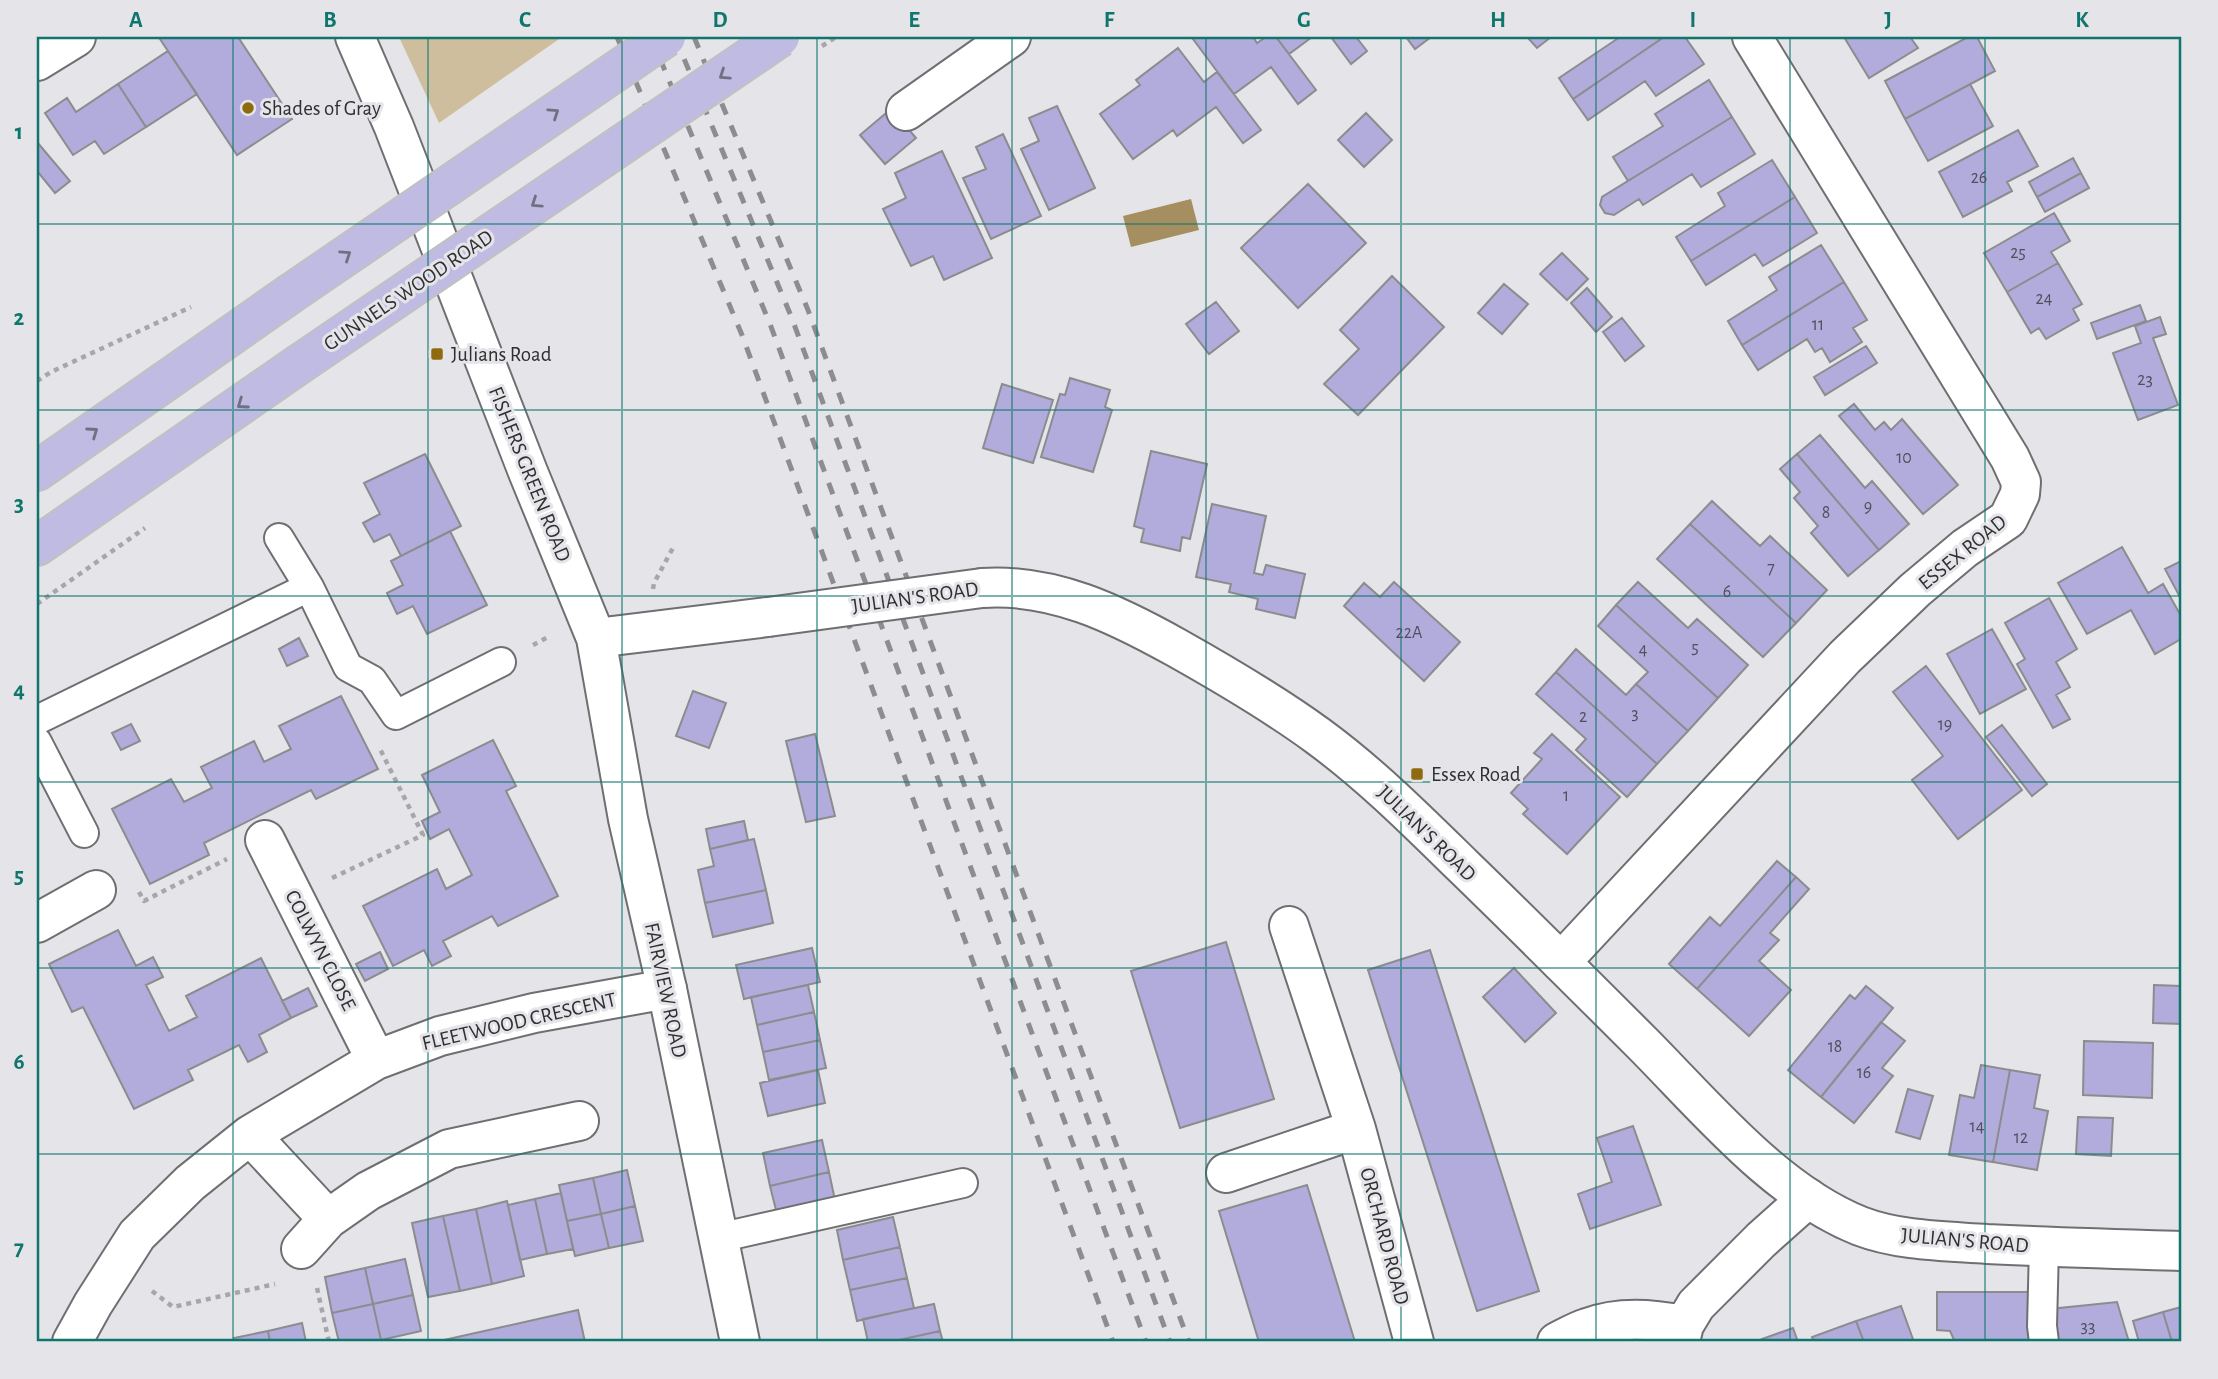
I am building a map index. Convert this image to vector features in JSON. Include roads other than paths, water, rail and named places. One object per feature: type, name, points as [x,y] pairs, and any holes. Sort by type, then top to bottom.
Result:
[{"type":"main road","points":[[37,471],[666,37]]},
{"type":"main road","name":"GUNNELS WOOD ROAD","points":[[37,546],[780,37]]},
{"type":"street","points":[[37,61],[76,37]]},
{"type":"street","name":"FISHERS GREEN ROAD","points":[[355,37],[394,127],[591,627]]},
{"type":"street","points":[[906,111],[1011,37]]},
{"type":"street","name":"ESSEX ROAD","points":[[1561,962],[1845,657],[1915,590],[1965,548],[2008,519],[2020,494],[2021,482],[2010,458],[1752,37]]},
{"type":"street","name":"JULIAN'S ROAD","points":[[591,627],[768,617],[1006,586],[1072,598],[1141,628],[1233,679],[1318,736],[1389,794],[1561,962],[1748,1151],[1808,1198],[1862,1227],[1930,1241],[2181,1251]]},
{"type":"street","name":"FAIRVIEW ROAD","points":[[591,627],[628,819],[667,989],[740,1342]]},
{"type":"street","name":"COLWYN CLOSE","points":[[265,840],[376,1060]]},
{"type":"street","points":[[37,923],[96,890]]},
{"type":"street","name":"ORCHARD ROAD","points":[[1289,926],[1356,1129],[1414,1342]]},
{"type":"street","name":"FLEETWOOD CRESCENT","points":[[72,1342],[138,1235],[181,1191],[250,1135],[376,1060],[453,1032],[534,1013],[667,989]]},
{"type":"street","points":[[307,1262],[328,1219],[368,1191],[449,1149],[579,1121]]},
{"type":"street","points":[[1226,1173],[1356,1129]]},
{"type":"street","points":[[250,1135],[328,1219]]},
{"type":"street","points":[[1557,1342],[1587,1327],[1621,1320],[1647,1319],[1682,1333],[1696,1305],[1714,1285],[1808,1198]]},
{"type":"lane","points":[[279,538],[309,587],[348,667],[372,680],[396,715],[501,662]]},
{"type":"lane","points":[[37,720],[309,587]]},
{"type":"lane","points":[[37,742],[84,833]]},
{"type":"lane","points":[[718,1238],[963,1183]]},
{"type":"lane","points":[[2044,1247],[2044,1342]]},
{"type":"railway","points":[[617,37],[742,335],[1113,1342]]},
{"type":"railway","points":[[651,37],[770,324],[1146,1342]]},
{"type":"railway","points":[[675,37],[791,316],[1170,1342]]},
{"type":"railway","points":[[694,37],[808,310],[1189,1342]]},
{"type":"place","name":"Shades of Gray","points":[[248,108]]},
{"type":"place","name":"Julians Road","points":[[437,354]]},
{"type":"place","name":"Essex Road","points":[[1417,774]]}]
